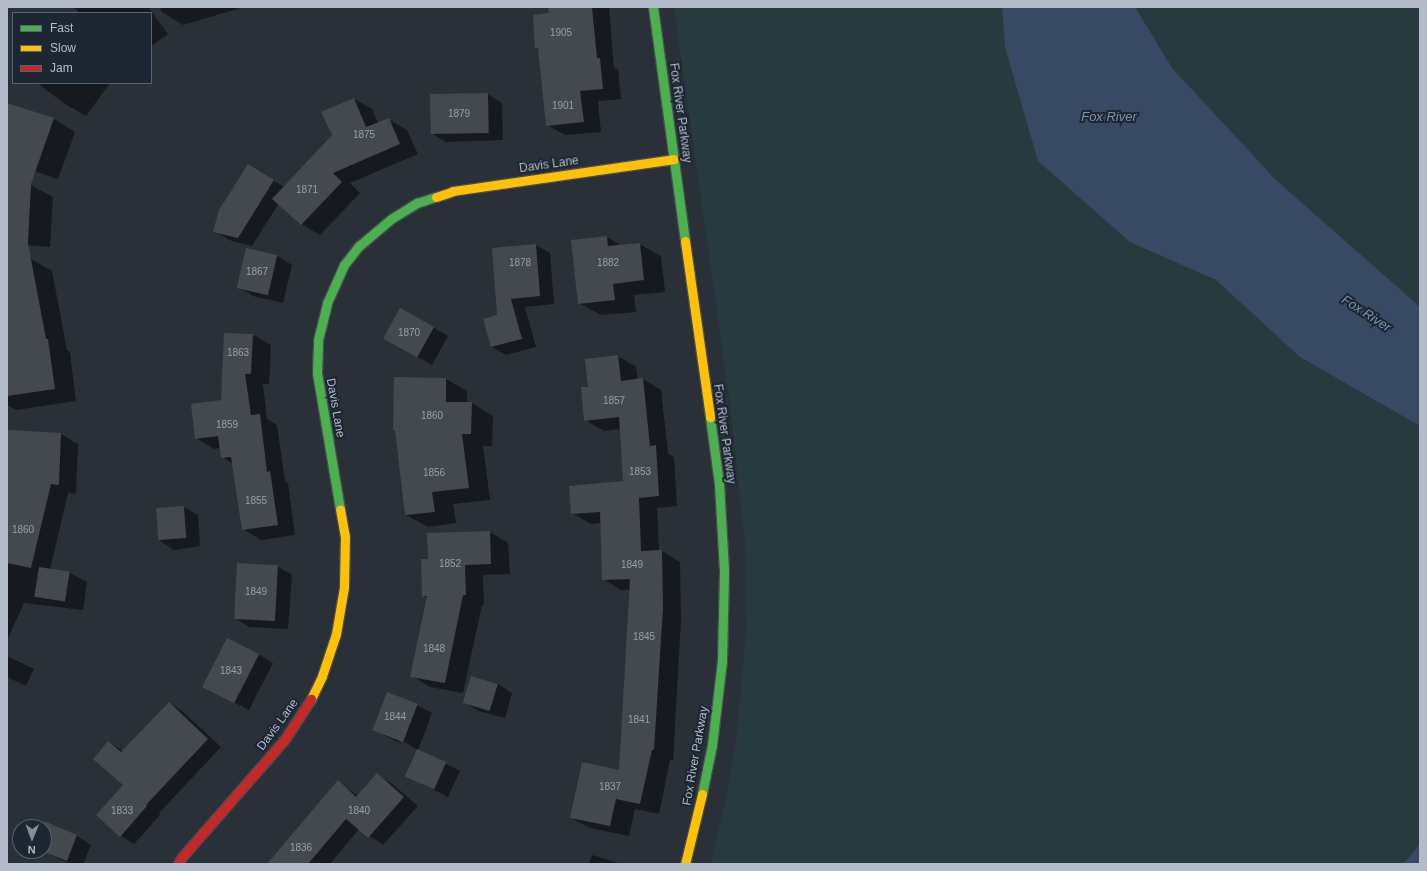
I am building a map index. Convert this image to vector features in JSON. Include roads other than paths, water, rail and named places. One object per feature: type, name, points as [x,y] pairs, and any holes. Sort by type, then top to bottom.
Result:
[{"type":"street","name":"Fox River Parkway","points":[[653,7],[719,484],[724,570],[722,661],[712,745],[706,780],[685,864]]},
{"type":"street","name":"Davis Lane","points":[[178,864],[182,857],[285,739],[311,699],[322,676],[336,634],[344,587],[345,537],[317,373],[318,340],[321,323],[327,303],[344,265],[359,246],[391,218],[417,203],[446,193],[674,160]]},
{"type":"water","name":"Fox River","points":[[1002,7],[1135,7],[1172,68],[1276,180],[1420,307],[1420,426],[1300,357],[1216,280],[1130,242],[1038,161],[1005,47]]},
{"type":"water","points":[[1420,844],[1420,864],[1403,864]]}]
